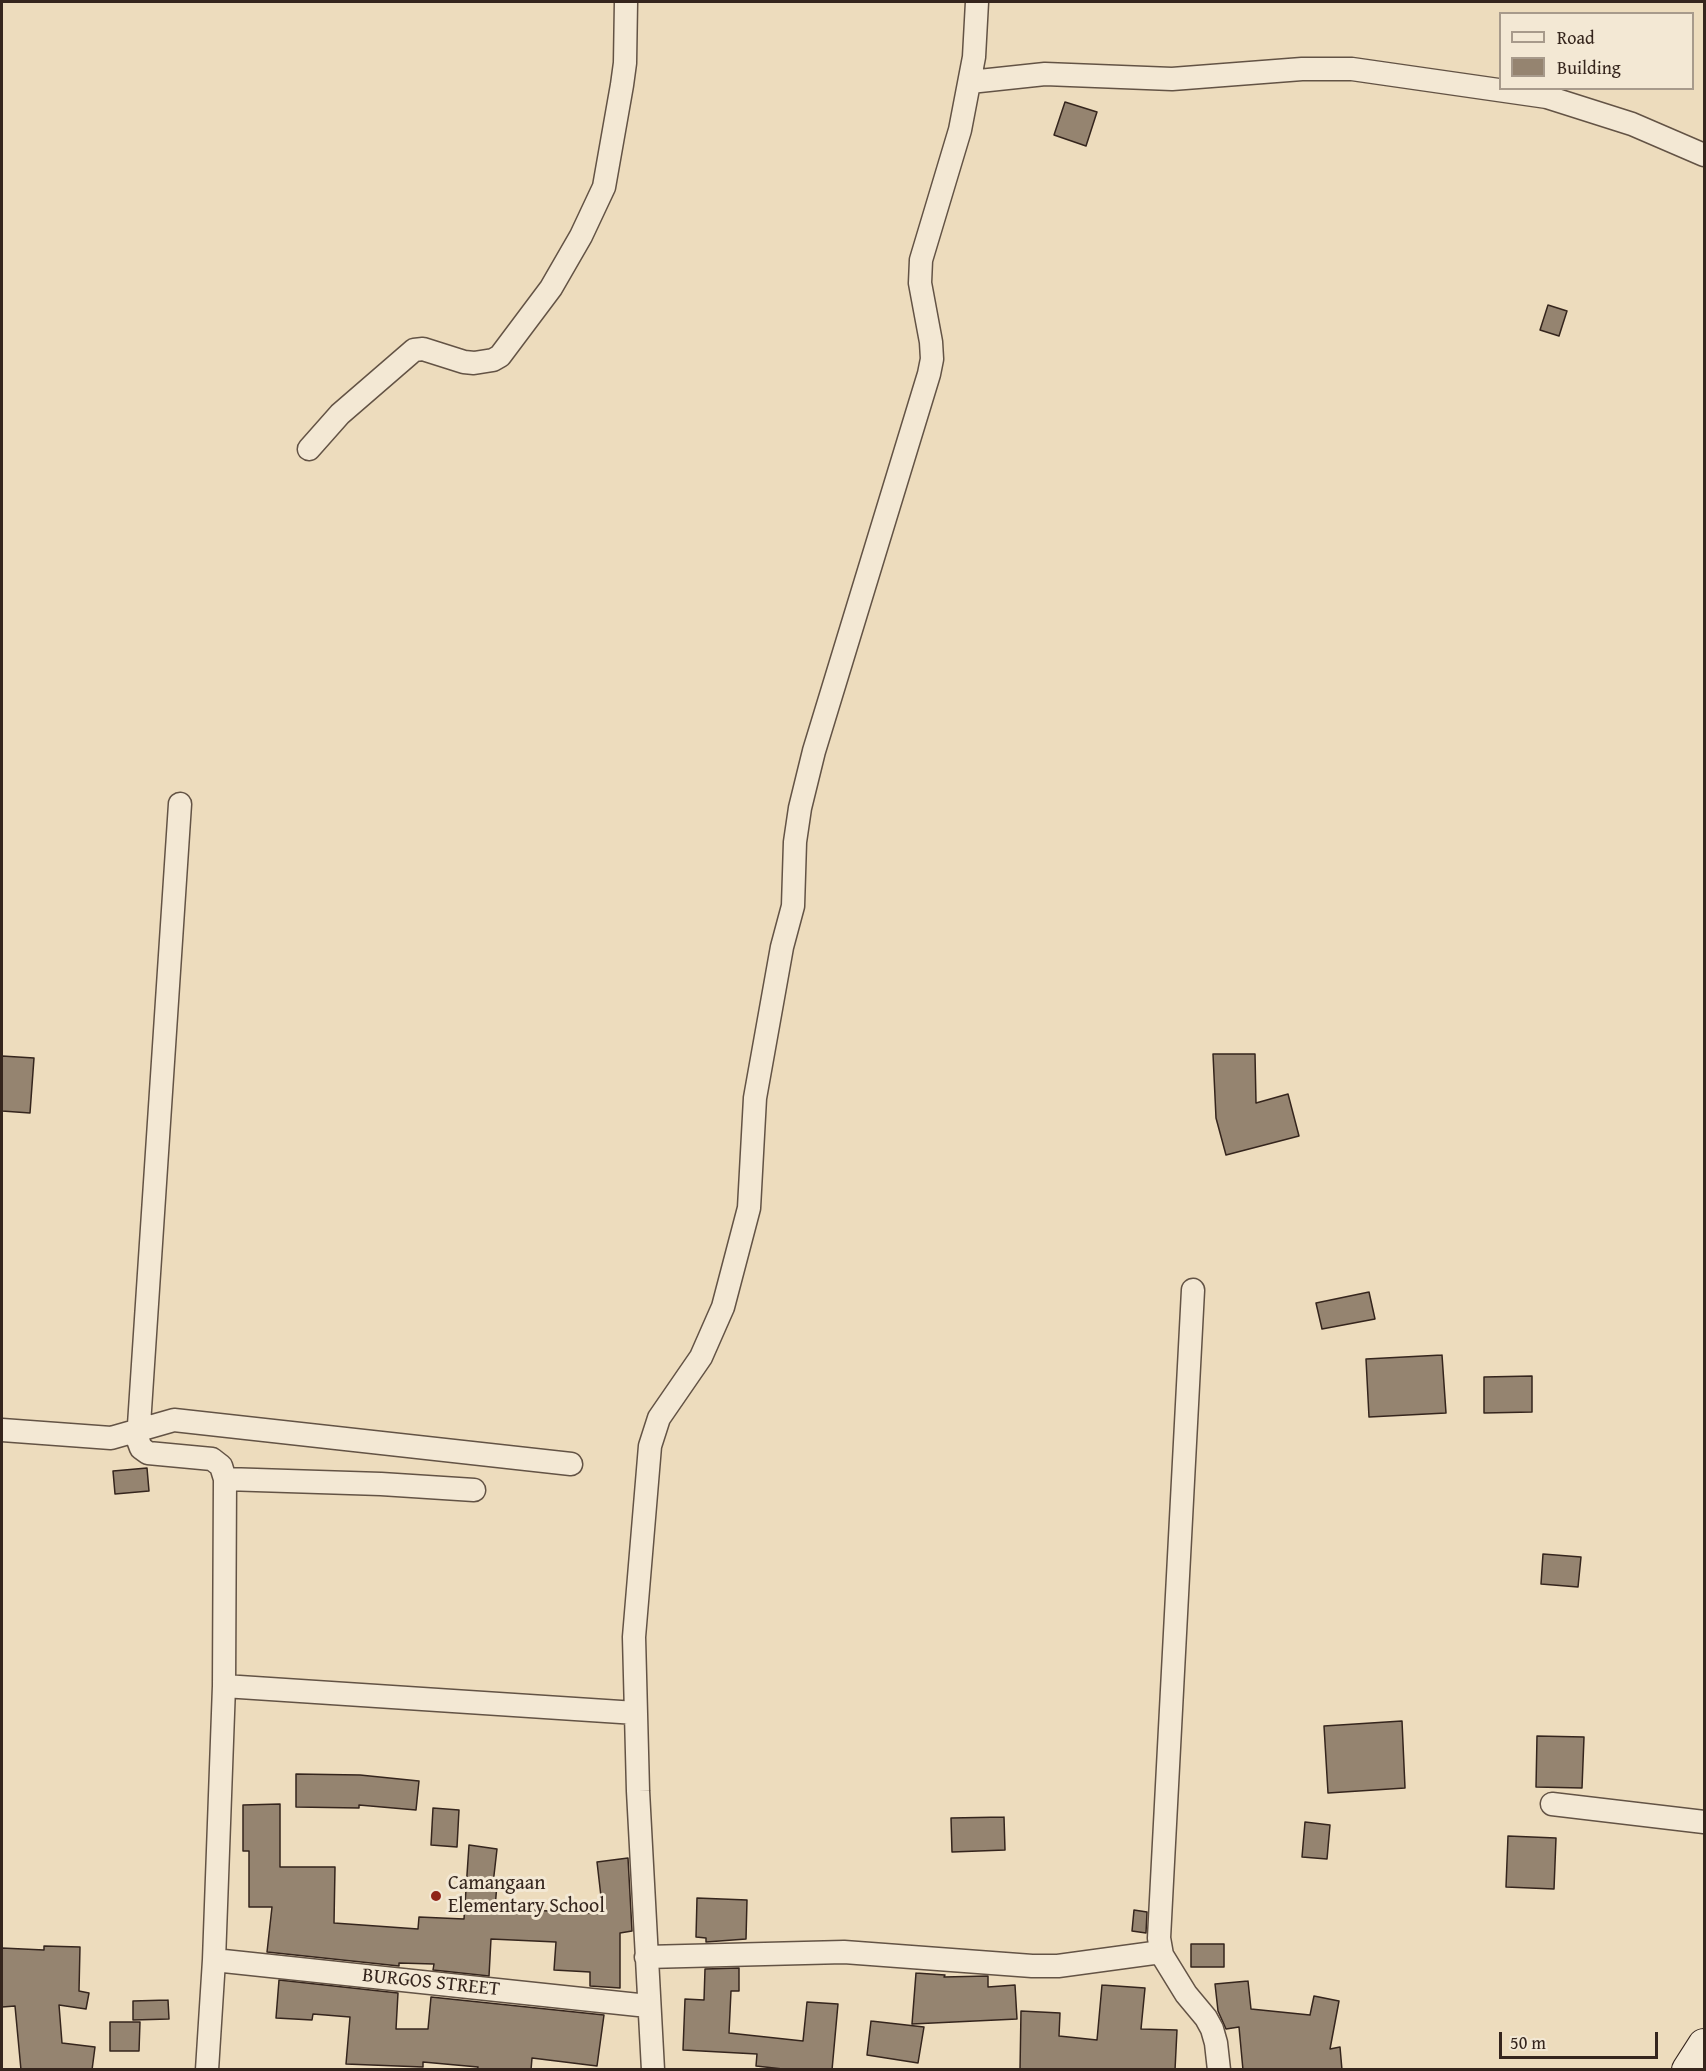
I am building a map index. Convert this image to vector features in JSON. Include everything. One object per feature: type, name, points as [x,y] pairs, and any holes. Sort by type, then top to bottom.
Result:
[{"type":"street","points":[[309,449],[340,414],[414,350],[423,349],[474,363],[493,360],[500,356],[551,288],[581,236],[603,187],[625,63],[626,2]]},
{"type":"street","points":[[653,2070],[648,2006],[634,1637],[650,1446],[659,1418],[701,1357],[723,1307],[749,1208],[755,1098],[782,947],[793,906],[795,842],[800,808],[814,751],[929,374],[932,358],[931,342],[920,283],[921,260],[960,130],[974,57],[977,2]]},
{"type":"street","points":[[970,82],[1045,74],[1172,79],[1302,69],[1352,69],[1547,97],[1632,124],[1704,155]]},
{"type":"street","points":[[180,804],[138,1429],[139,1445],[145,1452],[212,1459],[221,1466],[225,1479],[224,1686],[214,1960],[207,2070]]},
{"type":"street","points":[[1192,1290],[1159,1938],[1161,1952],[1186,1994],[1212,2029],[1219,2070]]},
{"type":"street","points":[[2,1430],[111,1438],[174,1420],[571,1464]]},
{"type":"street","points":[[225,1479],[359,1483],[474,1490]]},
{"type":"street","points":[[224,1686],[636,1713]]},
{"type":"street","points":[[1552,1804],[1704,1822]]},
{"type":"street","points":[[646,1957],[844,1952],[1058,1966],[1161,1952]]},
{"type":"street","name":"BURGOS STREET","points":[[214,1960],[648,2006]]},
{"type":"building","points":[[1065,102],[1097,112],[1086,146],[1054,135]]},
{"type":"building","points":[[1548,305],[1567,311],[1559,336],[1540,330]]},
{"type":"building","points":[[1213,1054],[1255,1054],[1256,1103],[1288,1094],[1299,1136],[1226,1155],[1216,1118]]},
{"type":"building","points":[[2,1056],[34,1058],[30,1113],[2,1111]]},
{"type":"building","points":[[1369,1292],[1375,1319],[1322,1329],[1316,1303]]},
{"type":"building","points":[[1442,1355],[1446,1413],[1369,1417],[1366,1359]]},
{"type":"building","points":[[1532,1376],[1532,1412],[1484,1413],[1484,1377]]},
{"type":"building","points":[[147,1468],[149,1491],[115,1494],[113,1471]]},
{"type":"building","points":[[1543,1554],[1581,1557],[1578,1587],[1541,1584]]},
{"type":"building","points":[[1402,1721],[1405,1788],[1328,1793],[1324,1726]]},
{"type":"building","points":[[1537,1736],[1584,1737],[1582,1788],[1536,1787]]},
{"type":"building","points":[[296,1774],[360,1775],[419,1781],[416,1810],[359,1805],[359,1808],[296,1807]]},
{"type":"building","points":[[280,1804],[280,1867],[335,1867],[334,1923],[418,1929],[419,1917],[464,1919],[469,1845],[497,1849],[493,1884],[497,1884],[495,1908],[603,1914],[597,1862],[628,1858],[632,1931],[620,1933],[620,1988],[590,1986],[590,1972],[554,1970],[556,1942],[491,1939],[489,1976],[433,1970],[434,1964],[399,1963],[399,1966],[267,1952],[272,1907],[249,1907],[249,1851],[243,1851],[243,1805]]},
{"type":"building","points":[[433,1808],[459,1810],[457,1847],[431,1845]]},
{"type":"building","points":[[1004,1817],[1005,1850],[952,1852],[951,1818]]},
{"type":"building","points":[[1305,1822],[1330,1825],[1327,1859],[1302,1857]]},
{"type":"building","points":[[1508,1836],[1556,1838],[1554,1889],[1506,1887]]},
{"type":"building","points":[[697,1898],[747,1900],[746,1939],[706,1942],[706,1938],[696,1937]]},
{"type":"building","points":[[1134,1910],[1147,1912],[1146,1933],[1132,1931]]},
{"type":"building","points":[[1191,1944],[1224,1944],[1224,1967],[1191,1967]]},
{"type":"building","points":[[44,1946],[80,1947],[79,1991],[89,1993],[86,2009],[59,2005],[62,2043],[95,2047],[92,2070],[21,2070],[15,2006],[2,2007],[2,1948],[44,1950]]},
{"type":"building","points":[[739,1968],[739,1991],[731,1991],[729,2033],[803,2041],[807,2002],[838,2004],[832,2070],[792,2070],[756,2066],[757,2054],[683,2050],[685,1999],[704,2000],[705,1969]]},
{"type":"building","points":[[916,1973],[945,1975],[944,1977],[988,1976],[988,1987],[1015,1985],[1017,2019],[912,2024]]},
{"type":"building","points":[[279,1980],[398,1993],[396,2029],[428,2029],[431,1997],[604,2015],[597,2066],[532,2058],[531,2070],[477,2070],[478,2067],[423,2062],[423,2067],[346,2064],[350,2017],[313,2014],[312,2020],[276,2018]]},
{"type":"building","points":[[1248,1981],[1251,2009],[1310,2015],[1314,1996],[1339,2001],[1330,2049],[1340,2047],[1342,2070],[1243,2070],[1239,2027],[1226,2029],[1218,2011],[1215,1984]]},
{"type":"building","points":[[1102,1985],[1145,1988],[1141,2029],[1177,2030],[1175,2070],[1020,2070],[1021,2011],[1060,2013],[1059,2036],[1097,2040]]},
{"type":"building","points":[[168,2000],[169,2019],[133,2020],[133,2001]]},
{"type":"building","points":[[871,2021],[924,2027],[918,2063],[867,2055]]},
{"type":"building","points":[[110,2022],[140,2022],[139,2051],[110,2051]]},
{"type":"place","name":"Camangaan Elementary School","points":[[436,1896]]}]
